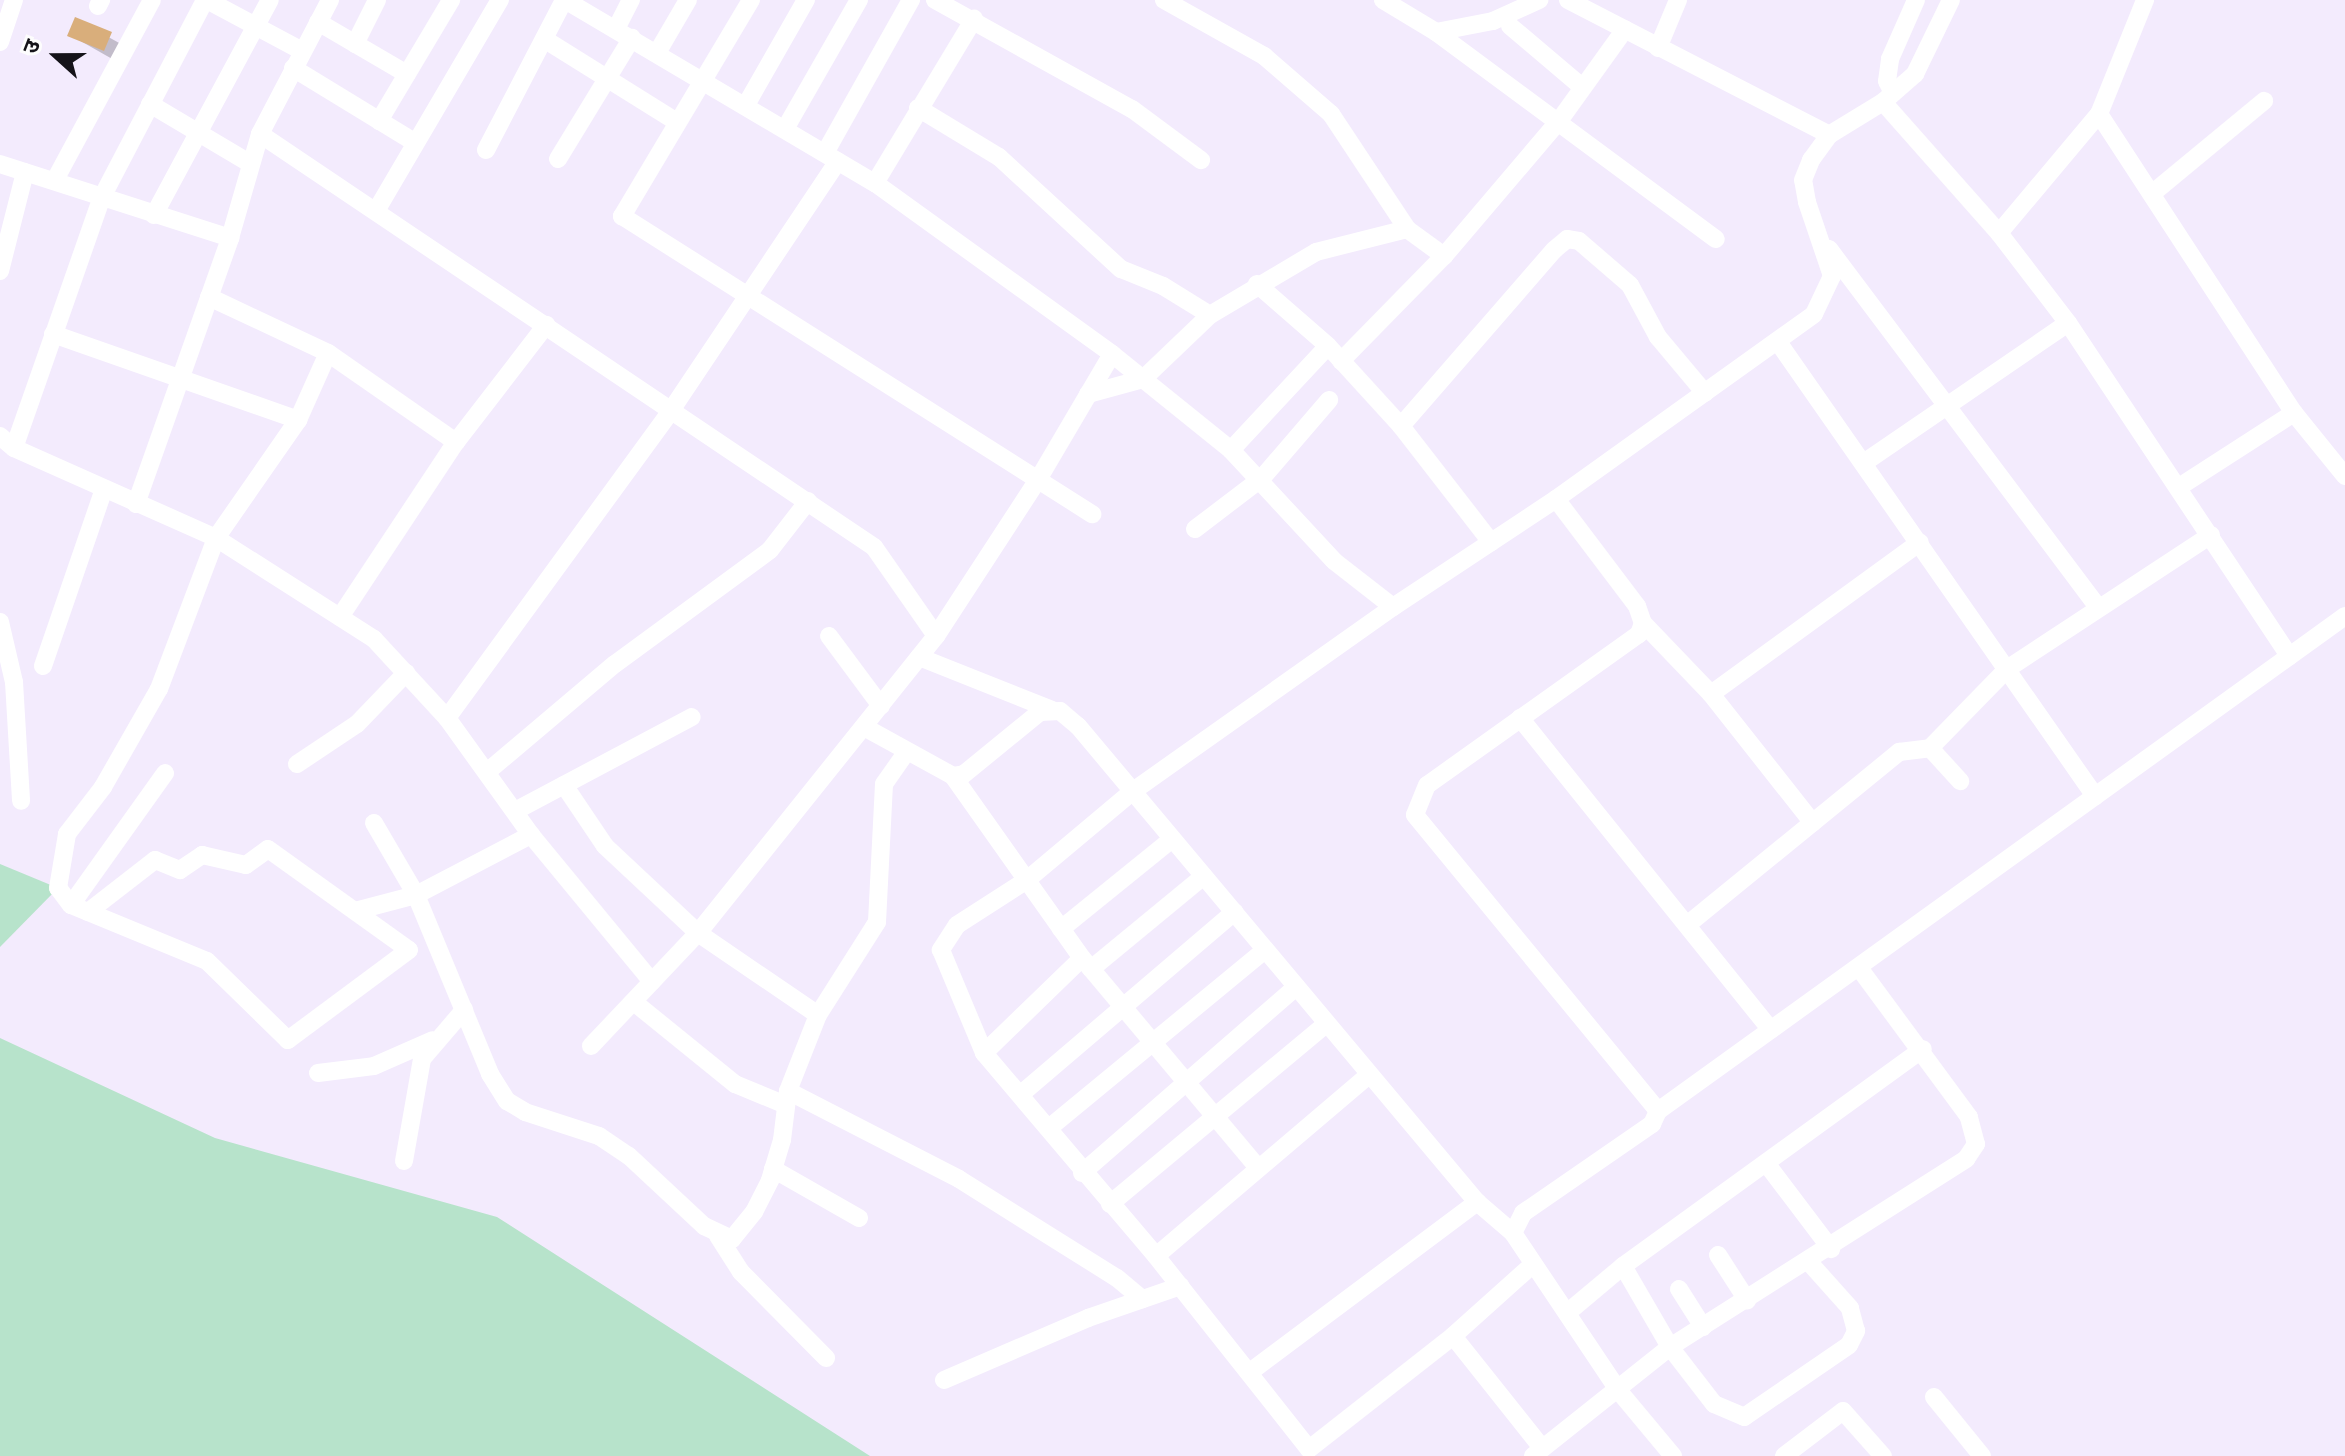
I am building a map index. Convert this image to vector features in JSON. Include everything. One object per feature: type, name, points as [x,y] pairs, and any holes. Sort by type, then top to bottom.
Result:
[{"type":"street","points":[[0,42],[14,0]]},
{"type":"street","points":[[55,180],[152,0]]},
{"type":"street","points":[[414,142],[379,121],[256,26],[206,0],[101,199],[53,334],[7,442],[136,504],[216,538],[374,639],[447,718],[531,835],[652,982]]},
{"type":"street","points":[[154,215],[270,0]]},
{"type":"street","points":[[136,504],[230,238],[260,134],[330,0]]},
{"type":"street","points":[[355,44],[377,0]]},
{"type":"street","points":[[379,121],[451,0]]},
{"type":"street","points":[[376,211],[500,0]]},
{"type":"street","points":[[486,150],[565,0],[875,183],[1112,354],[1231,450],[1262,478],[1334,561],[1393,607]]},
{"type":"street","points":[[558,159],[607,79],[624,34],[631,0]]},
{"type":"street","points":[[657,53],[688,0]]},
{"type":"street","points":[[751,0],[622,216],[751,294],[1092,514]]},
{"type":"street","points":[[746,105],[806,0]]},
{"type":"street","points":[[785,129],[859,0]]},
{"type":"street","points":[[447,718],[672,409],[751,294],[832,157],[911,0]]},
{"type":"street","points":[[935,0],[1132,109],[1201,160]]},
{"type":"street","points":[[1164,0],[1190,6],[1264,56],[1331,114],[1407,229],[1444,256]]},
{"type":"street","points":[[1436,32],[1493,21],[1539,0]]},
{"type":"street","points":[[1568,0],[1829,135]]},
{"type":"street","points":[[1658,48],[1678,0]]},
{"type":"street","points":[[1916,0],[1890,59],[1888,98],[2068,323],[2289,656]]},
{"type":"street","points":[[1531,1266],[1453,1336],[1312,1452],[1181,1286],[1082,1173],[1049,1128],[984,1053],[945,968],[943,941],[957,925],[1027,880],[1133,791],[1393,607],[1556,499],[1814,314],[1832,276],[1825,244],[1803,180],[1829,135],[1888,98],[1915,74],[1951,0]]},
{"type":"street","points":[[1999,233],[2099,114],[2145,0]]},
{"type":"street","points":[[1389,2],[1559,121],[1716,239]]},
{"type":"street","points":[[875,183],[974,19]]},
{"type":"street","points":[[318,22],[407,74]]},
{"type":"street","points":[[1510,26],[1581,86]]},
{"type":"street","points":[[1341,361],[1444,256],[1559,121],[1581,86],[1625,29]]},
{"type":"street","points":[[544,39],[677,122]]},
{"type":"street","points":[[2154,192],[2264,101]]},
{"type":"street","points":[[150,104],[251,164]]},
{"type":"street","points":[[918,108],[999,157],[1121,269],[1163,286],[1210,315]]},
{"type":"street","points":[[2099,114],[2154,192],[2197,269],[2294,413],[2342,467]]},
{"type":"street","points":[[260,134],[874,547],[936,636]]},
{"type":"street","points":[[0,164],[230,238]]},
{"type":"street","points":[[0,271],[25,172]]},
{"type":"street","points":[[1088,394],[1143,379],[1210,315],[1257,284],[1316,252],[1407,229]]},
{"type":"street","points":[[1401,426],[1567,239],[1579,241],[1645,307],[1658,337],[1705,393]]},
{"type":"street","points":[[1825,244],[1947,401],[2098,607]]},
{"type":"street","points":[[1257,284],[1328,346],[1401,426],[1491,542]]},
{"type":"street","points":[[209,297],[328,353],[456,442]]},
{"type":"street","points":[[1865,462],[1947,401],[2068,323]]},
{"type":"street","points":[[340,617],[456,442],[546,325]]},
{"type":"street","points":[[53,334],[298,420]]},
{"type":"street","points":[[1778,342],[1865,462],[2095,796]]},
{"type":"street","points":[[1231,450],[1328,346]]},
{"type":"street","points":[[80,908],[155,860],[180,870],[202,855],[246,865],[268,849],[409,950],[288,1040],[207,961],[80,908],[58,888],[67,834],[103,787],[159,689],[216,538],[298,420],[328,353]]},
{"type":"street","points":[[591,1046],[698,933],[936,636],[1039,478],[1112,354]]},
{"type":"street","points":[[1195,529],[1262,478],[1329,400]]},
{"type":"street","points":[[2179,487],[2294,413]]},
{"type":"street","points":[[43,666],[104,489]]},
{"type":"street","points":[[1556,499],[1637,606],[1643,623],[1711,694],[1813,823]]},
{"type":"street","points":[[487,772],[615,664],[770,550],[808,501]]},
{"type":"street","points":[[1687,925],[1899,752],[1930,748],[2007,669],[2211,535]]},
{"type":"street","points":[[1711,694],[1920,542]]},
{"type":"street","points":[[1513,1233],[1523,1213],[1652,1124],[1658,1111],[2345,616]]},
{"type":"street","points":[[0,622],[14,682],[21,801]]},
{"type":"street","points":[[1643,623],[1639,634],[1427,785],[1415,815],[1658,1111]]},
{"type":"street","points":[[829,636],[881,706]]},
{"type":"street","points":[[919,657],[1052,710],[1078,726],[1477,1202],[1513,1233],[1531,1266],[1567,1313],[1618,1390],[1673,1456]]},
{"type":"street","points":[[297,764],[357,724],[406,673]]},
{"type":"street","points":[[953,776],[964,774],[1040,712],[1052,710]]},
{"type":"street","points":[[515,811],[692,717]]},
{"type":"street","points":[[1520,718],[1771,1030]]},
{"type":"street","points":[[864,727],[953,776],[1086,964],[1258,1168]]},
{"type":"street","points":[[1930,748],[1960,781]]},
{"type":"street","points":[[718,1236],[732,1239],[742,1231],[773,1169],[787,1098],[818,1015],[877,922],[884,784],[906,752]]},
{"type":"street","points":[[80,908],[165,773]]},
{"type":"street","points":[[564,785],[605,846],[698,933],[818,1015]]},
{"type":"street","points":[[374,823],[416,895],[464,1010],[507,1101],[615,1146],[718,1236],[741,1272],[826,1358]]},
{"type":"street","points":[[355,911],[416,895],[531,835]]},
{"type":"street","points":[[1061,929],[1172,839]]},
{"type":"street","points":[[984,1053],[1086,964],[1204,876]]},
{"type":"street","points":[[1020,1095],[1234,912]]},
{"type":"street","points":[[1049,1128],[1265,950]]},
{"type":"street","points":[[1453,1336],[1538,1452],[1670,1347],[1831,1249],[1966,1159],[1976,1144],[1969,1117],[1923,1049],[1859,968]]},
{"type":"street","points":[[1082,1173],[1184,1080],[1296,987]]},
{"type":"street","points":[[635,1003],[735,1084],[787,1098],[959,1179],[1117,1278],[1142,1299]]},
{"type":"street","points":[[404,1161],[415,1082],[434,1040],[464,1010]]},
{"type":"street","points":[[1110,1204],[1217,1119],[1326,1024]]},
{"type":"street","points":[[318,1073],[374,1066],[434,1040]]},
{"type":"street","points":[[1567,1313],[1623,1266],[1923,1049]]},
{"type":"street","points":[[1156,1256],[1369,1075]]},
{"type":"street","points":[[1766,1163],[1831,1249]]},
{"type":"street","points":[[773,1169],[859,1218]]},
{"type":"street","points":[[1250,1372],[1477,1202]]},
{"type":"street","points":[[1718,1255],[1747,1300]]},
{"type":"street","points":[[1623,1266],[1670,1347],[1714,1404],[1730,1414],[1751,1415],[1849,1345],[1856,1331],[1850,1308],[1808,1261]]},
{"type":"street","points":[[944,1380],[1181,1286]]},
{"type":"street","points":[[1679,1289],[1703,1327]]},
{"type":"street","points":[[1934,1397],[1982,1456]]},
{"type":"street","points":[[1784,1456],[1843,1411],[1883,1456]]},
{"type":"green space","points":[[0,864],[58,888],[0,947]]},
{"type":"green space","points":[[0,1038],[215,1138],[497,1217],[870,1456],[0,1456]]},
{"type":"building","points":[[75,17],[112,32],[104,51],[67,36]]}]
